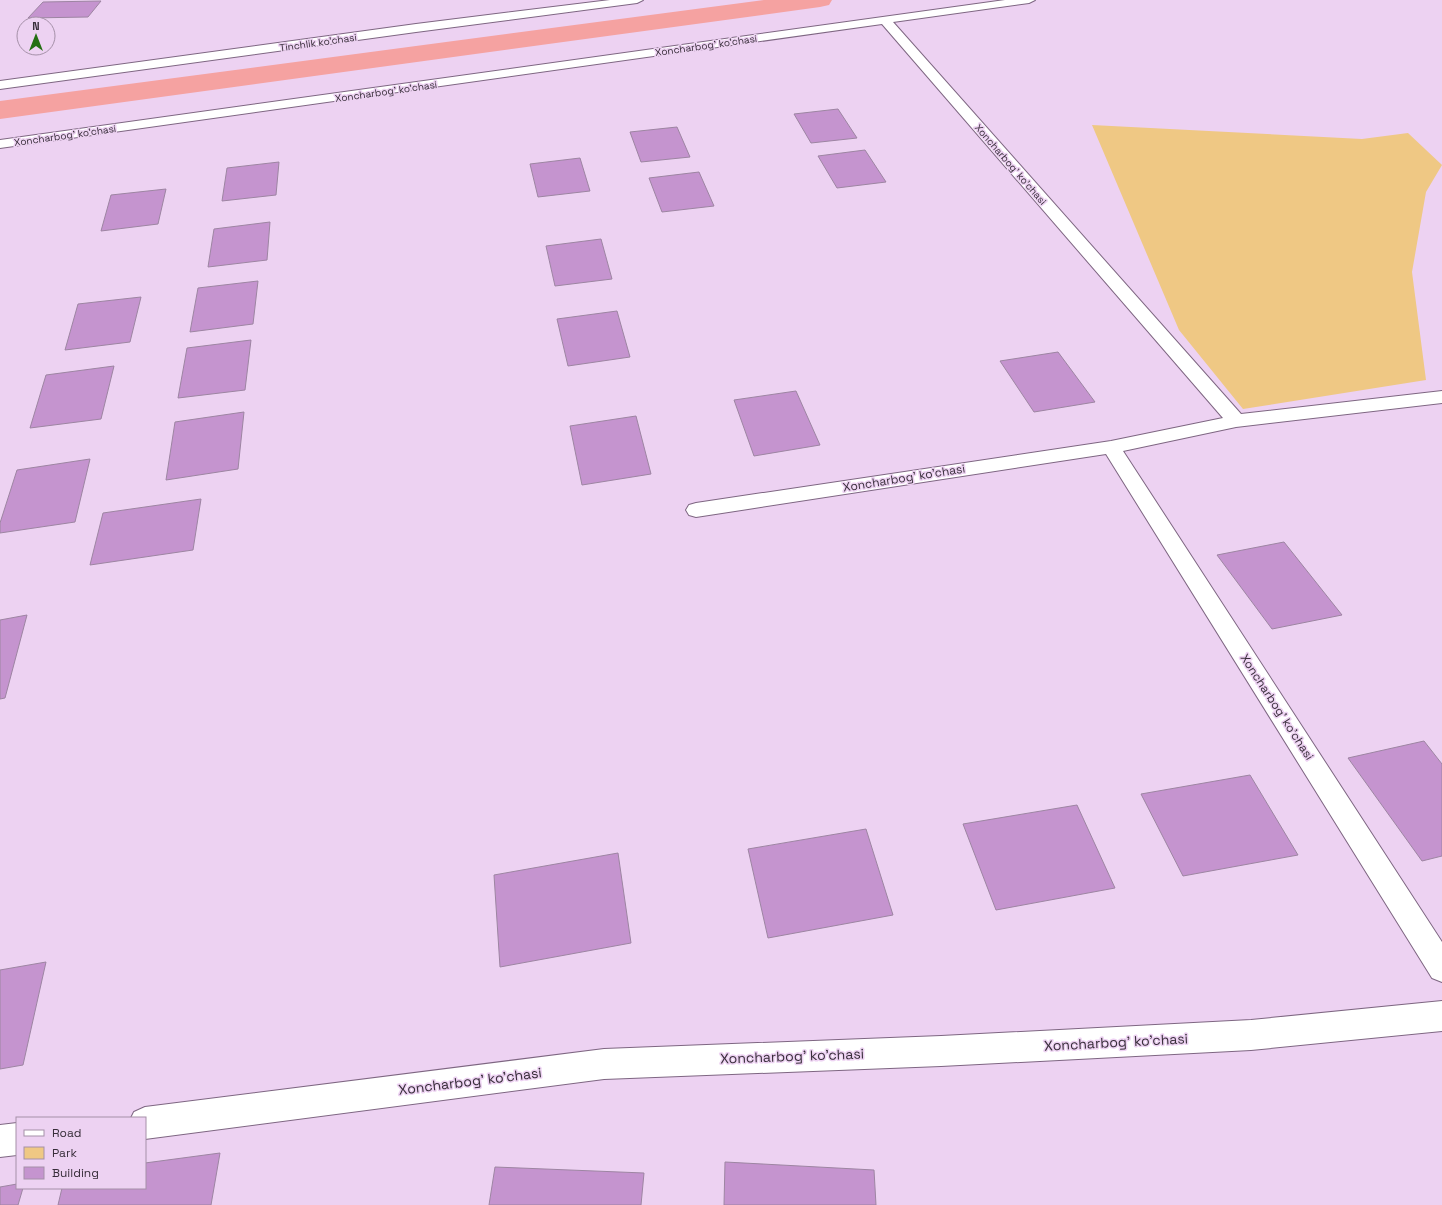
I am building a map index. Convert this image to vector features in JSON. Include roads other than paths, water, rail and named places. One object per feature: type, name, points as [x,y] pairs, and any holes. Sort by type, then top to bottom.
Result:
[{"type":"street","name":"Tinchlik ko'chasi","points":[[0,85],[416,28],[637,0]]},
{"type":"street","points":[[885,20],[1029,0]]},
{"type":"street","name":"Xoncharbog' ko'chasi","points":[[0,144],[885,20],[1236,421]]},
{"type":"street","name":"Xoncharbog' ko'chasi","points":[[696,510],[1111,447],[1236,421],[1442,396]]},
{"type":"street","name":"Xoncharbog' ko'chasi","points":[[1111,447],[1442,968]]},
{"type":"street","name":"Xoncharbog' ko'chasi","points":[[146,1123],[604,1064],[941,1051],[1243,1035],[1442,1016]]},
{"type":"street","points":[[0,1141],[16,1139]]},
{"type":"waterway","points":[[0,110],[820,0]]}]
